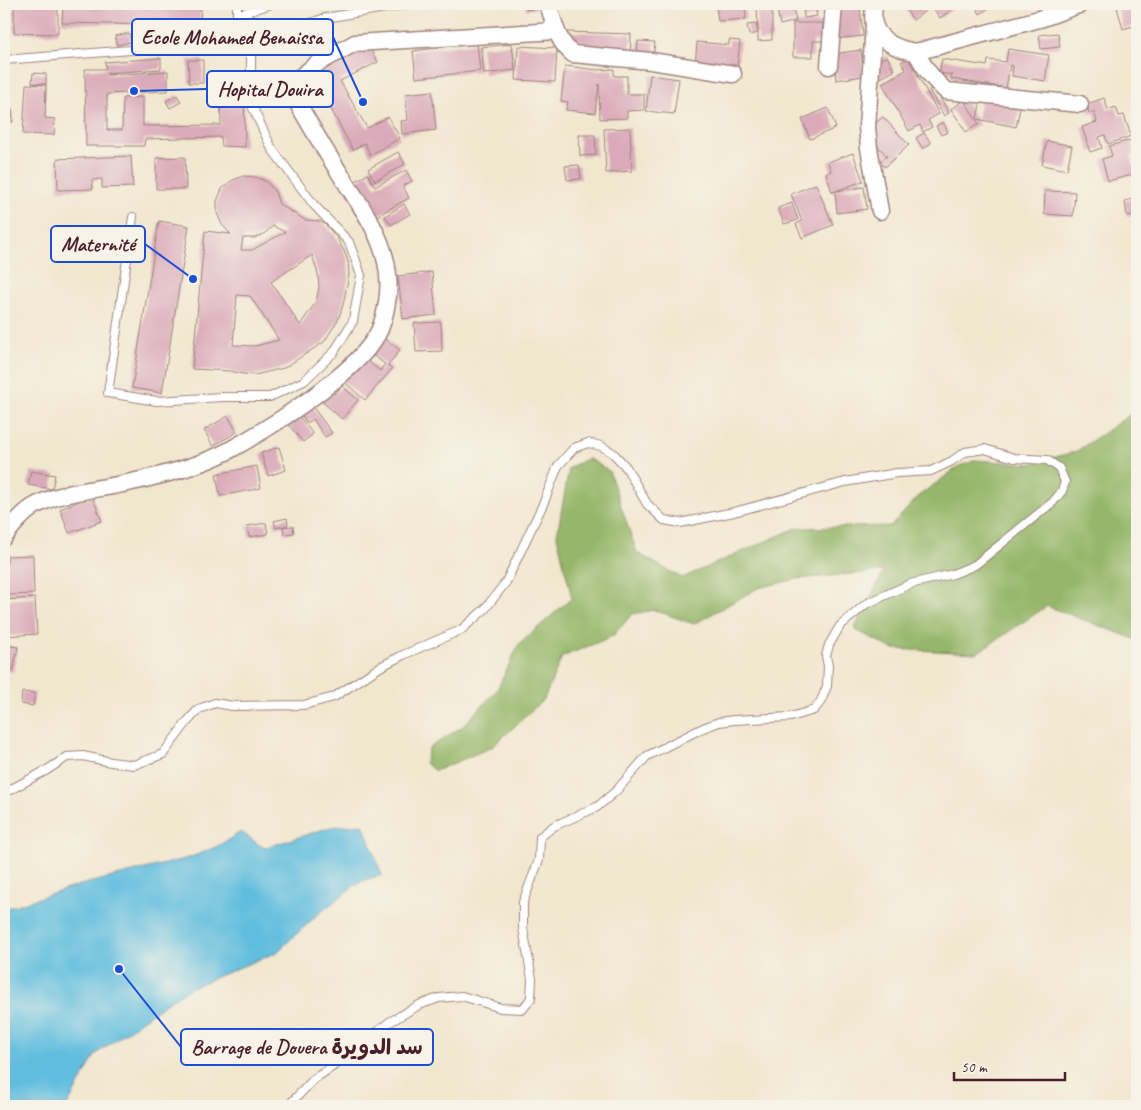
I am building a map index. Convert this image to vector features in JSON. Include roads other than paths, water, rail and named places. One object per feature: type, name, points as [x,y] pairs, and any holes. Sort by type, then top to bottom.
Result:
[{"type":"street","points":[[548,4],[564,47],[573,54],[651,60],[733,74]]},
{"type":"street","points":[[829,66],[834,4]]},
{"type":"street","points":[[874,4],[866,127],[880,211]]},
{"type":"street","points":[[874,24],[883,38],[893,46],[902,50],[916,52],[1043,18],[1081,4]]},
{"type":"street","points":[[4,537],[15,522],[33,507],[59,496],[192,467],[227,451],[278,420],[357,362],[379,330],[388,296],[386,263],[379,237],[363,207],[337,170],[294,98],[298,80],[318,63],[355,43],[557,31]]},
{"type":"street","points":[[916,52],[934,81],[946,90],[1080,104]]},
{"type":"lane","points":[[232,42],[237,4]]},
{"type":"lane","points":[[237,15],[271,4]]},
{"type":"lane","points":[[4,60],[232,42],[294,29],[326,18],[408,4]]},
{"type":"lane","points":[[133,217],[108,393],[157,401],[222,397],[270,397],[304,381],[334,352],[353,321],[362,275],[349,242],[314,205],[272,150],[251,104],[251,39]]},
{"type":"lane","points":[[4,793],[48,770],[67,757],[83,756],[111,762],[134,764],[163,754],[187,722],[200,709],[215,703],[233,706],[304,705],[334,697],[380,667],[460,630],[485,609],[506,582],[544,502],[558,466],[574,448],[588,443],[601,446],[613,453],[626,467],[647,504],[664,520],[680,523],[734,512],[845,482],[897,473],[931,471],[952,461],[965,452],[985,449],[1014,458],[1047,460],[1059,468],[1065,482],[1058,497],[975,565],[953,574],[910,584],[866,604],[840,626],[829,645],[826,656],[828,686],[821,701],[814,710],[792,717],[734,720],[719,722],[703,728],[647,756],[616,791],[597,807],[554,826],[540,837],[539,860],[522,902],[523,928],[532,979],[531,998],[523,1008],[501,1008],[462,996],[439,998],[419,1005],[388,1023],[351,1054],[314,1079],[288,1106]]},
{"type":"water","points":[[363,824],[382,875],[359,882],[316,916],[277,952],[192,987],[164,1004],[96,1054],[67,1106],[4,1106],[4,909],[80,885],[189,858],[218,846],[241,832],[264,848],[331,827]]},
{"type":"place","name":"Hopital Douira","points":[[134,91]]},
{"type":"place","name":"Ecole Mohamed Benaissa","points":[[363,102]]},
{"type":"place","name":"Maternité","points":[[193,279]]},
{"type":"place","name":"Barrage de Douera سد الدويرة","points":[[119,969]]}]
